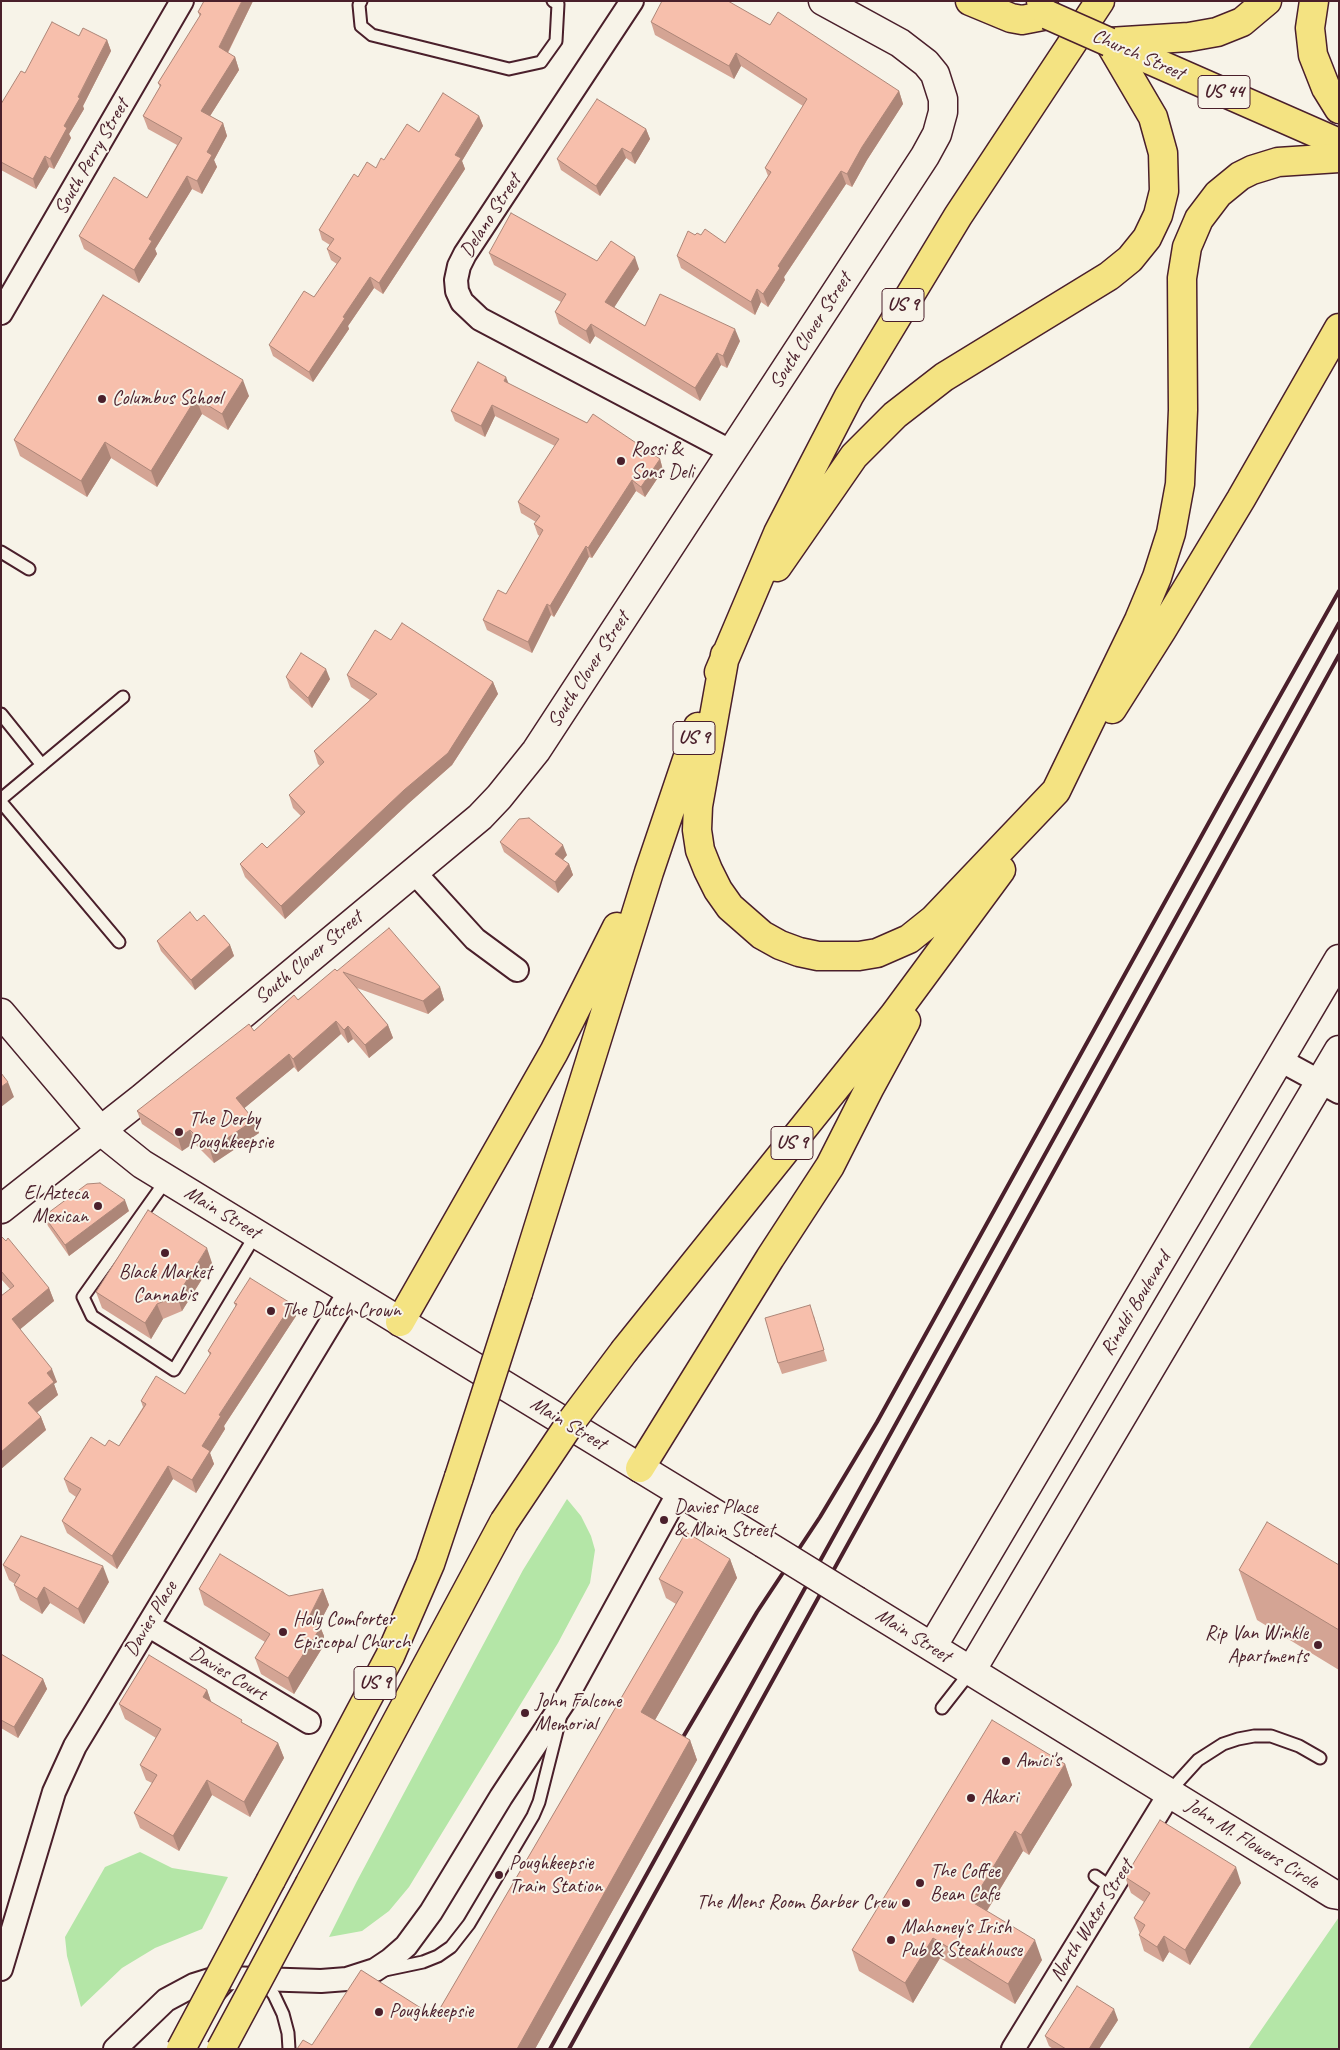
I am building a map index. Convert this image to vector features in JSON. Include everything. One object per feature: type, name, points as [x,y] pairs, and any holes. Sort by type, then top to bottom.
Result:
[{"type":"highway","name":"Church Street","points":[[970,1],[1011,18],[1035,18],[1044,8],[1109,42],[1339,142]]},
{"type":"highway","name":"US 9","points":[[181,2049],[390,1656],[430,1564],[518,1293],[665,821],[725,655],[778,533],[849,396],[958,216],[1100,1]]},
{"type":"highway","points":[[737,627],[854,456],[884,424],[944,377],[1110,276],[1130,259],[1147,238],[1158,215],[1164,191],[1165,165],[1162,147],[1152,117],[1109,42],[1189,37],[1217,32],[1242,22],[1267,1]]},
{"type":"highway","points":[[1314,1],[1310,28],[1313,55],[1320,77],[1339,109]]},
{"type":"highway","points":[[725,655],[698,806],[697,830],[700,850],[714,884],[730,907],[756,930],[780,945],[808,954],[838,958],[877,953],[909,938],[934,920],[1056,791],[1157,578],[1170,533],[1180,484],[1182,434],[1182,278],[1183,263],[1192,232],[1218,194],[1240,176],[1278,162],[1339,158]]},
{"type":"highway","name":"US 9","points":[[221,2049],[504,1522],[571,1422],[625,1350],[866,1050],[956,933],[1056,791],[1171,616],[1246,491],[1339,328]]},
{"type":"highway","points":[[400,1322],[569,1026],[665,821]]},
{"type":"highway","points":[[640,1468],[770,1258],[830,1166],[870,1087],[956,933]]},
{"type":"street","name":"South Perry Street","points":[[1,313],[182,1]]},
{"type":"street","name":"Delano Street","points":[[632,1],[465,254],[459,266],[456,280],[457,291],[462,302],[480,319],[732,452]]},
{"type":"street","name":"South Clover Street","points":[[1,1209],[101,1131],[480,817],[519,774],[932,145],[941,123],[942,99],[935,74],[914,53],[867,24],[823,1]]},
{"type":"street","points":[[414,872],[476,939],[517,970]]},
{"type":"street","name":"Rinaldi Boulevard","points":[[932,1648],[1339,959]]},
{"type":"street","name":"Main Street","points":[[1,1013],[101,1131],[128,1154],[1170,1794]]},
{"type":"street","points":[[971,1671],[1329,1087],[1339,1050]]},
{"type":"street","points":[[1280,1060],[1329,1087]]},
{"type":"street","name":"Davies Place","points":[[1,1969],[47,1814],[63,1769],[86,1725],[350,1290]]},
{"type":"street","points":[[115,2049],[154,2010],[180,1992],[210,1980],[227,1978],[333,1980],[358,1976],[375,1970],[406,1946],[419,1929],[564,1700],[679,1492]]},
{"type":"street","name":"Davies Court","points":[[148,1625],[309,1722]]},
{"type":"street","name":"North Water Street","points":[[1013,2049],[1104,1882],[1170,1794]]},
{"type":"street","name":"John M. Flowers Circle","points":[[1170,1794],[1337,1897]]},
{"type":"lane","points":[[361,1],[359,5],[361,26],[372,35],[509,69],[541,62],[556,41],[558,4],[553,1]]},
{"type":"lane","points":[[1,552],[29,569]]},
{"type":"lane","points":[[119,942],[1,801],[123,697]]},
{"type":"lane","points":[[1,714],[42,765]]},
{"type":"lane","points":[[166,1179],[83,1297],[92,1316],[174,1370],[256,1234]]},
{"type":"lane","points":[[942,1708],[971,1671]]},
{"type":"lane","points":[[358,1976],[424,1962],[444,1951],[460,1936],[499,1874],[539,1802],[564,1700]]},
{"type":"lane","points":[[1170,1794],[1198,1760],[1223,1744],[1238,1739],[1254,1736],[1271,1736],[1299,1746],[1320,1758]]},
{"type":"lane","points":[[200,2049],[223,2009],[237,1993],[259,1979],[274,1995],[283,2014],[288,2033],[288,2049]]},
{"type":"green space","points":[[567,1499],[581,1516],[591,1536],[595,1550],[590,1583],[558,1643],[409,1887],[389,1911],[362,1931],[329,1937],[523,1570]]},
{"type":"green space","points":[[140,1852],[172,1868],[228,1877],[202,1929],[155,1948],[122,1968],[81,2007],[67,1956],[65,1937],[105,1867]]},
{"type":"green space","points":[[1339,1917],[1339,2049],[1248,2049]]},
{"type":"building","points":[[204,1],[242,1],[219,47],[235,57],[201,111],[223,123],[207,152],[212,155],[197,181],[187,176],[149,239],[152,241],[134,270],[79,236],[114,177],[147,198],[182,138],[143,116],[161,85],[158,83],[201,14],[198,12]]},
{"type":"building","points":[[662,1],[728,1],[770,25],[778,12],[899,91],[862,147],[847,174],[841,171],[778,266],[780,268],[763,294],[757,289],[751,302],[677,256],[688,231],[695,235],[697,233],[701,235],[705,229],[725,243],[771,172],[765,168],[807,99],[736,53],[729,66],[651,22]]},
{"type":"building","points":[[52,22],[79,36],[83,28],[107,40],[78,97],[80,98],[64,126],[67,128],[50,159],[45,156],[33,179],[1,162],[1,104],[21,71],[25,73]]},
{"type":"building","points":[[443,93],[479,116],[455,155],[461,158],[379,283],[370,277],[309,372],[269,345],[304,291],[314,297],[341,258],[327,249],[334,239],[319,230],[354,174],[358,177],[367,162],[376,168],[381,158],[384,160],[407,124],[419,132]]},
{"type":"building","points":[[597,99],[646,129],[631,153],[622,148],[596,186],[557,159]]},
{"type":"building","points":[[511,213],[597,261],[611,241],[635,257],[605,302],[645,326],[660,294],[735,329],[723,356],[717,353],[695,388],[591,324],[586,331],[555,312],[566,294],[489,253]]},
{"type":"building","points":[[103,295],[243,380],[222,414],[196,398],[151,471],[105,442],[81,481],[14,440]]},
{"type":"building","points":[[478,362],[506,377],[504,381],[587,423],[593,414],[660,459],[641,487],[632,480],[588,548],[586,546],[550,606],[547,604],[528,642],[483,620],[498,590],[506,594],[543,530],[534,524],[540,516],[518,502],[559,439],[492,405],[481,426],[451,411]]},
{"type":"building","points":[[402,623],[493,682],[448,753],[404,790],[281,906],[240,864],[262,843],[267,848],[305,812],[289,795],[324,762],[314,751],[377,694],[347,675],[375,630],[391,640]]},
{"type":"building","points":[[301,653],[326,669],[308,698],[286,677]]},
{"type":"building","points":[[529,818],[563,845],[555,854],[569,864],[555,882],[500,842],[519,819]]},
{"type":"building","points":[[190,912],[197,921],[204,915],[230,945],[191,980],[157,941]]},
{"type":"building","points":[[389,928],[440,987],[423,1001],[343,972],[388,1025],[365,1045],[348,1026],[344,1030],[336,1021],[293,1059],[289,1054],[236,1098],[254,1120],[210,1150],[190,1130],[178,1138],[137,1111],[249,1024],[254,1031],[294,995],[298,1000]]},
{"type":"building","points":[[1,1073],[8,1082],[1,1087]]},
{"type":"building","points":[[100,1183],[125,1200],[65,1245],[44,1216],[87,1184]]},
{"type":"building","points":[[148,1210],[207,1248],[177,1296],[157,1304],[145,1323],[96,1292]]},
{"type":"building","points":[[1,1236],[6,1241],[8,1238],[49,1288],[12,1319],[52,1369],[47,1373],[54,1382],[28,1403],[41,1417],[1,1452],[1,1296],[14,1286],[1,1271]]},
{"type":"building","points":[[250,1278],[292,1304],[219,1415],[221,1416],[202,1446],[210,1451],[192,1480],[168,1466],[112,1556],[62,1521],[81,1489],[64,1479],[91,1437],[105,1446],[109,1440],[119,1446],[146,1404],[141,1401],[156,1376],[185,1394],[211,1353],[208,1351],[237,1304],[234,1303]]},
{"type":"building","points":[[810,1305],[824,1350],[778,1363],[765,1318]]},
{"type":"building","points":[[1267,1522],[1339,1565],[1339,1630],[1239,1570]]},
{"type":"building","points":[[686,1532],[730,1559],[641,1712],[690,1740],[517,2049],[297,2049],[303,2040],[312,2045],[361,1970],[435,2017],[683,1592],[659,1579]]},
{"type":"building","points":[[21,1536],[103,1566],[78,1609],[44,1587],[37,1599],[14,1585],[20,1575],[3,1565]]},
{"type":"building","name":"Holy Comforter Episcopal Church","points":[[220,1554],[289,1596],[323,1589],[310,1615],[318,1621],[319,1630],[288,1678],[255,1658],[270,1634],[199,1589]]},
{"type":"building","points":[[1,1654],[43,1679],[14,1727],[1,1720]]},
{"type":"building","points":[[149,1655],[207,1690],[203,1697],[278,1743],[244,1802],[207,1780],[173,1836],[134,1813],[157,1775],[140,1765],[161,1729],[119,1704]]},
{"type":"building","points":[[992,1720],[1065,1764],[1021,1835],[1015,1831],[972,1902],[1035,1940],[1008,1984],[933,1938],[905,1983],[852,1950]]},
{"type":"building","points":[[1160,1820],[1236,1867],[1185,1950],[1164,1936],[1157,1947],[1139,1935],[1145,1925],[1134,1918],[1150,1893],[1125,1877]]},
{"type":"building","points":[[1077,1986],[1114,2009],[1089,2049],[1066,2049],[1045,2036]]},
{"type":"railway","points":[[676,1749],[757,1612],[820,1517],[877,1422],[1339,591]]},
{"type":"railway","points":[[550,2049],[1339,623]]},
{"type":"railway","points":[[569,2049],[1339,655]]},
{"type":"place","name":"Columbus School","points":[[102,399]]},
{"type":"place","name":"Rossi & Sons Deli","points":[[621,461]]},
{"type":"place","name":"The Derby Poughkeepsie","points":[[179,1132]]},
{"type":"place","name":"El Azteca Mexican","points":[[98,1206]]},
{"type":"place","name":"Black Market Cannabis","points":[[165,1253]]},
{"type":"place","name":"The Dutch Crown","points":[[271,1311]]},
{"type":"place","name":"Davies Place & Main Street","points":[[664,1520]]},
{"type":"place","name":"Holy Comforter Episcopal Church","points":[[283,1632]]},
{"type":"place","name":"Rip Van Winkle Apartments","points":[[1318,1645]]},
{"type":"place","name":"John Falcone Memorial","points":[[525,1713]]},
{"type":"place","name":"Amici's","points":[[1006,1761]]},
{"type":"place","name":"Akari","points":[[971,1798]]},
{"type":"place","name":"Poughkeepsie Train Station","points":[[499,1875]]},
{"type":"place","name":"The Coffee Bean Cafe","points":[[920,1883]]},
{"type":"place","name":"The Mens Room Barber Crew","points":[[906,1903]]},
{"type":"place","name":"Mahoney's Irish Pub & Steakhouse","points":[[891,1940]]},
{"type":"place","name":"Poughkeepsie","points":[[379,2012]]}]
